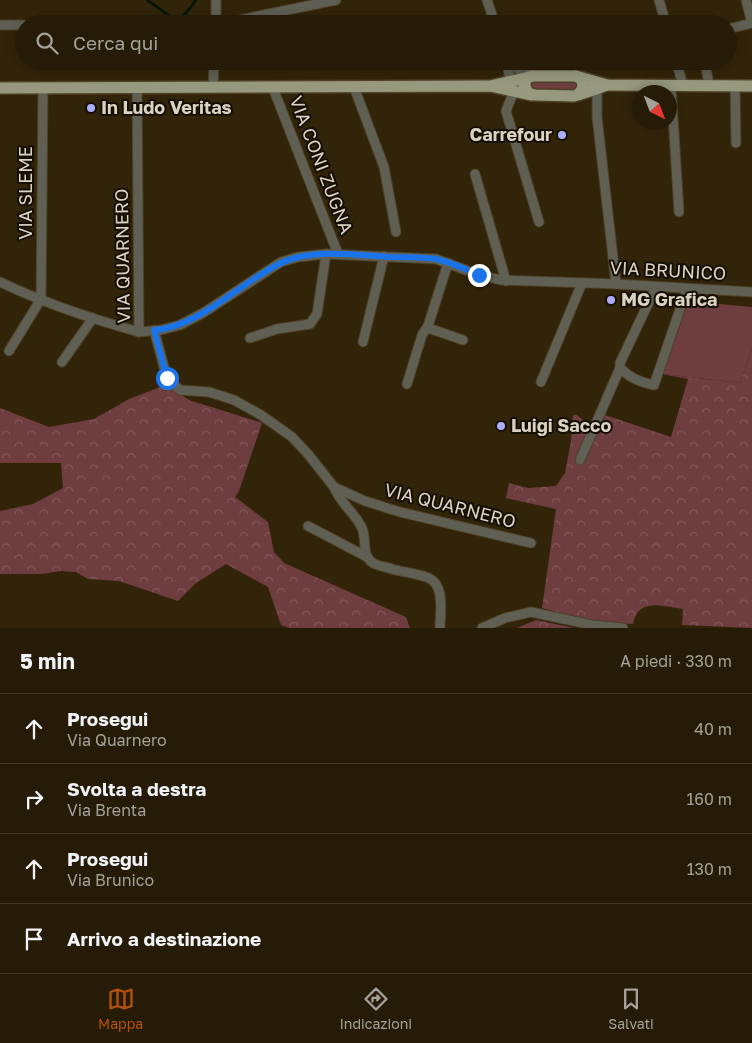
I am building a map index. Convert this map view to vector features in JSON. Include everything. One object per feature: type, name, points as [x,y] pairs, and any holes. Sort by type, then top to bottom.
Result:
[{"type":"main road","points":[[520,90],[534,76]]},
{"type":"main road","points":[[0,88],[490,86],[526,91],[524,84],[528,77],[534,76],[579,77],[607,85],[632,85]]},
{"type":"main road","points":[[576,95],[583,88],[579,77]]},
{"type":"main road","points":[[520,90],[576,95],[607,85]]},
{"type":"main road","points":[[677,85],[752,86]]},
{"type":"street","points":[[216,0],[216,15]]},
{"type":"street","points":[[264,15],[336,0]]},
{"type":"street","points":[[487,0],[492,15]]},
{"type":"street","points":[[659,0],[663,15]]},
{"type":"street","points":[[737,27],[752,23],[746,0]]},
{"type":"street","points":[[0,26],[15,26]]},
{"type":"street","points":[[213,88],[214,70]]},
{"type":"street","points":[[509,70],[509,74],[520,90],[506,111],[539,222]]},
{"type":"street","points":[[519,70],[534,76]]},
{"type":"street","points":[[676,70],[680,212]]},
{"type":"street","points":[[706,70],[709,85]]},
{"type":"street","points":[[579,77],[588,81],[597,95],[597,117],[616,284]]},
{"type":"street","points":[[735,86],[736,143]]},
{"type":"street","points":[[354,87],[384,167],[396,232]]},
{"type":"street","name":"VIA SLEME","points":[[41,299],[43,88]]},
{"type":"street","name":"VIA QUARNERO","points":[[137,88],[139,332],[154,330],[167,378],[180,390],[209,392],[234,400],[261,415],[292,437],[334,487],[337,496],[361,525],[365,536],[367,557]]},
{"type":"street","name":"VIA CONI ZUGNA","points":[[273,88],[338,254]]},
{"type":"street","points":[[576,95],[585,96],[590,100],[597,117]]},
{"type":"street","points":[[475,174],[506,281]]},
{"type":"street","points":[[250,338],[277,329],[310,324],[317,314],[326,254]]},
{"type":"street","name":"VIA BRUNICO","points":[[154,330],[180,325],[282,262],[298,257],[326,254],[436,259],[479,275],[506,281],[616,284],[752,292]]},
{"type":"street","points":[[363,342],[384,256]]},
{"type":"street","points":[[406,384],[422,335],[428,326],[448,263]]},
{"type":"street","points":[[0,282],[28,295],[139,332]]},
{"type":"street","points":[[541,382],[582,283]]},
{"type":"street","points":[[580,460],[620,368],[620,363],[656,287]]},
{"type":"street","points":[[620,368],[628,376],[639,382],[654,386],[687,289]]},
{"type":"street","points":[[9,351],[41,299]]},
{"type":"street","points":[[62,362],[93,318]]},
{"type":"street","points":[[428,326],[431,329],[463,340]]},
{"type":"street","name":"VIA QUARNERO","points":[[334,487],[365,501],[400,512],[531,543]]},
{"type":"street","points":[[308,526],[367,557],[374,564],[428,577],[435,582],[439,588],[440,628]]},
{"type":"street","points":[[482,628],[505,618],[532,612],[592,625],[622,628]]},
{"type":"green space","points":[[533,80],[574,81],[578,85],[575,91],[533,90],[530,83]]},
{"type":"green space","points":[[688,301],[752,307],[752,349],[740,383],[662,374]]},
{"type":"green space","points":[[752,349],[752,628],[682,625],[683,609],[660,605],[653,605],[640,610],[633,624],[593,622],[542,608],[556,509],[506,498],[509,483],[528,488],[556,486],[565,473],[571,441],[573,415],[577,415],[596,431],[605,415],[671,437],[688,379],[662,374],[740,383]]},
{"type":"green space","points":[[166,385],[189,400],[262,423],[239,491],[235,497],[268,522],[274,552],[284,563],[406,617],[410,628],[289,628],[281,625],[268,587],[226,564],[196,583],[178,601],[119,581],[88,579],[76,572],[0,574],[0,511],[33,504],[63,488],[61,463],[0,463],[0,408],[49,427],[94,419],[129,399]]},
{"type":"green space","points":[[536,620],[574,628],[517,628]]},
{"type":"waterway","points":[[147,0],[168,15]]},
{"type":"waterway","points":[[184,15],[196,0]]},
{"type":"place","name":"In Ludo Veritas","points":[[91,108]]},
{"type":"place","name":"Carrefour","points":[[562,135]]},
{"type":"place","name":"MG Grafica","points":[[611,300]]},
{"type":"place","name":"Luigi Sacco","points":[[501,426]]},
{"type":"route","points":[[167,378],[154,330],[180,325],[282,262],[298,257],[326,254],[436,259],[479,275]]}]
